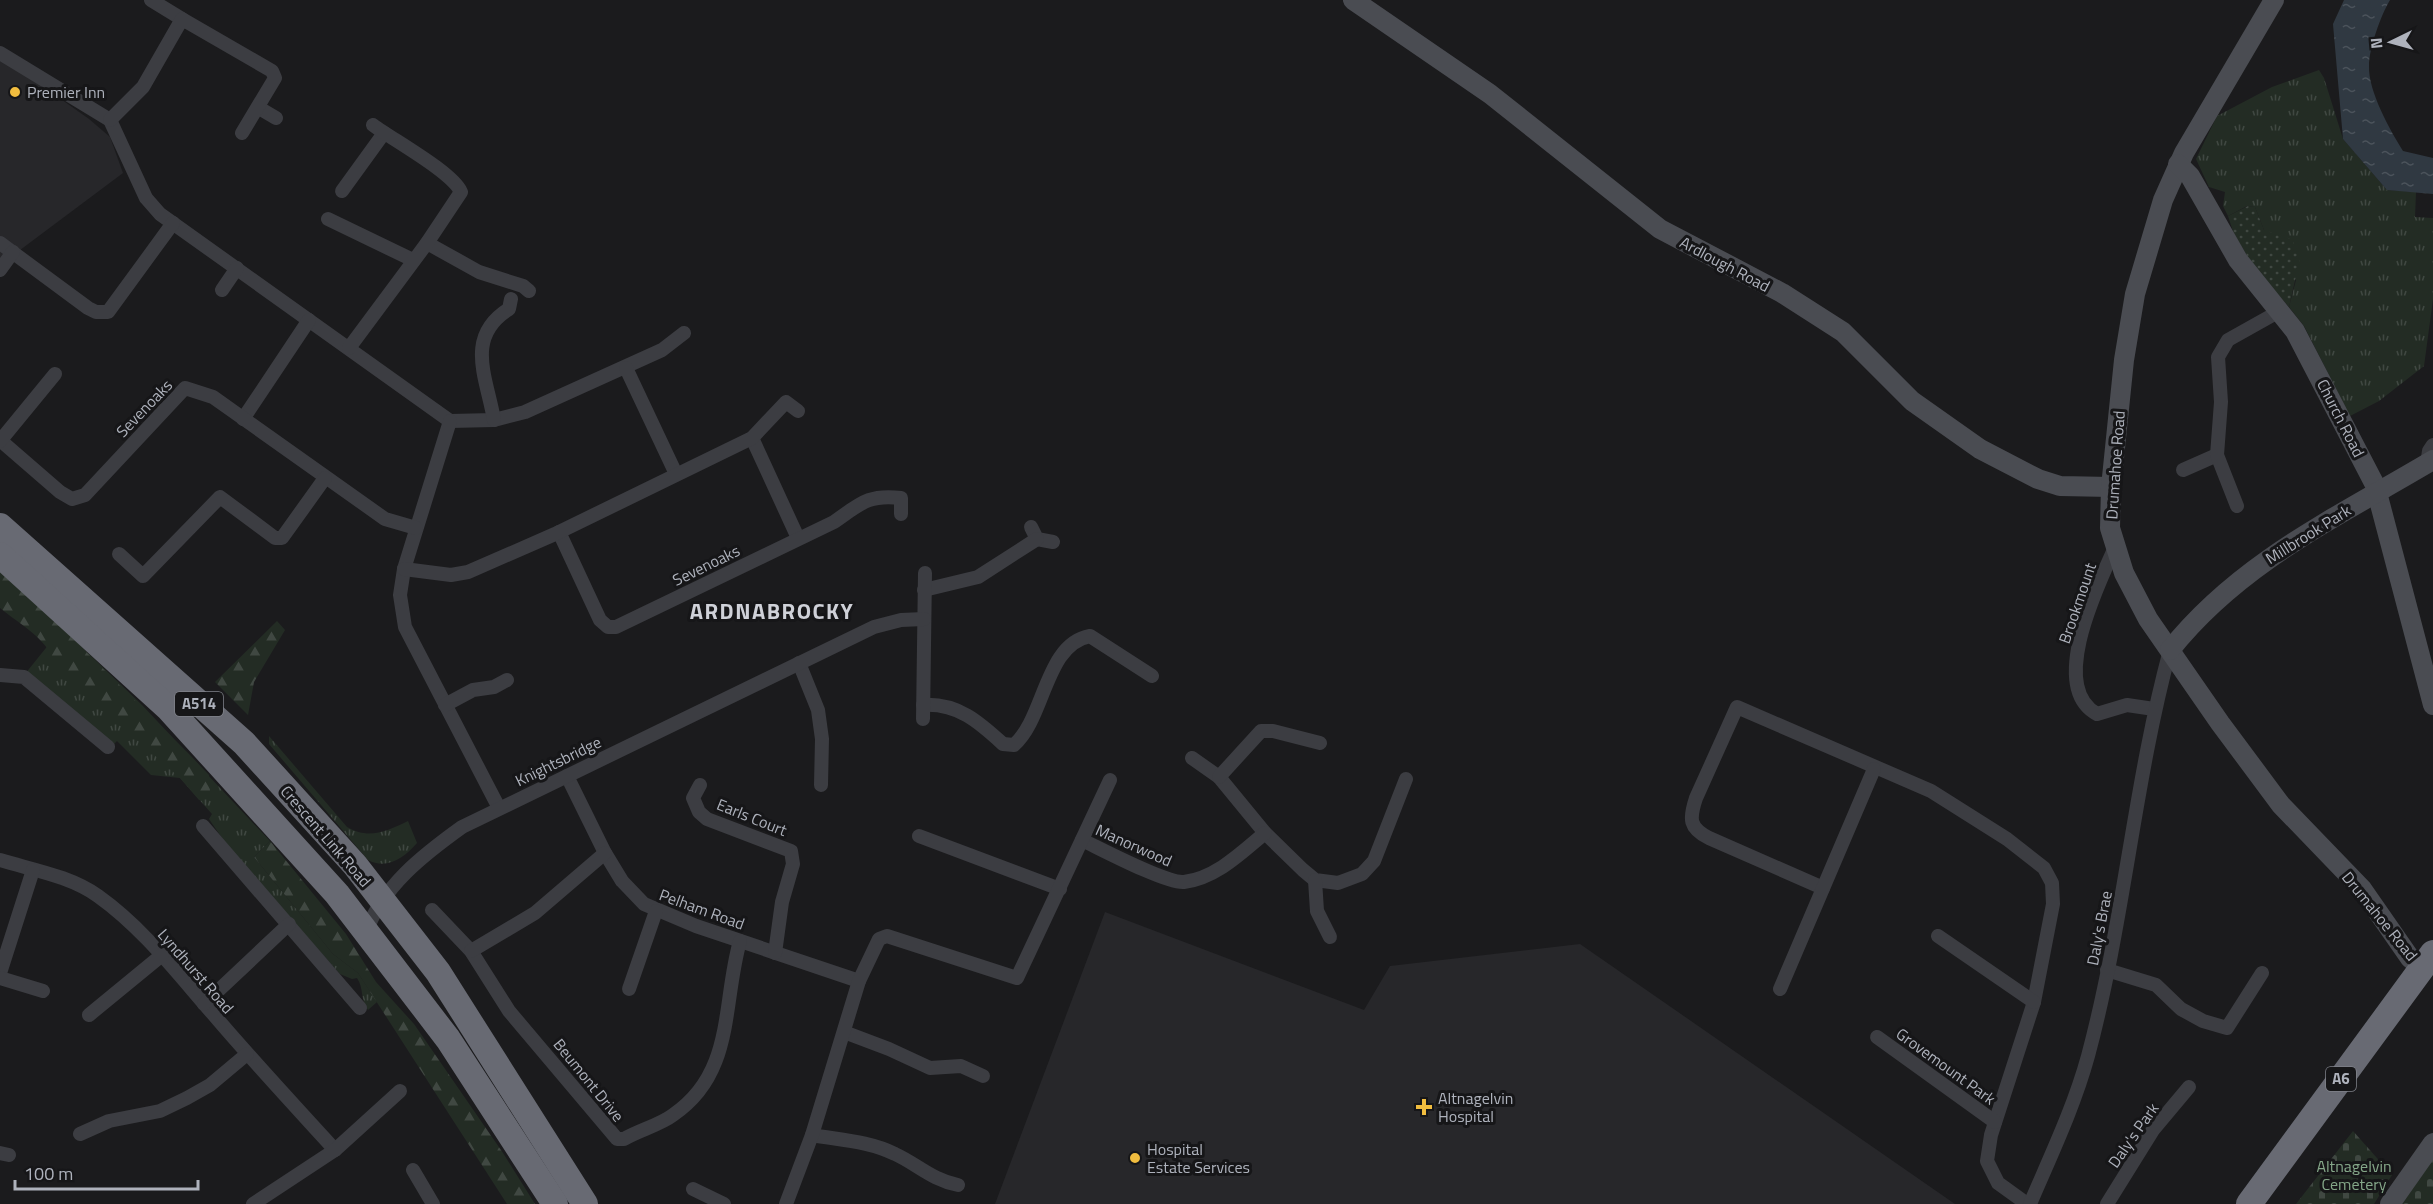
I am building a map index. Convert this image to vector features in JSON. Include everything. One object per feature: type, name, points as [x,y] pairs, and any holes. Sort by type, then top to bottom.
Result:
[{"type":"highway","name":"Crescent Link Road","points":[[0,526],[243,742],[356,865],[380,900],[438,972],[585,1204]]},
{"type":"highway","name":"Crescent Link Road","points":[[0,555],[169,709],[337,894],[448,1039],[555,1204]]},
{"type":"highway","name":"A6","points":[[2249,1204],[2428,961]]},
{"type":"street","points":[[152,0],[272,71],[275,78],[242,134]]},
{"type":"street","name":"Ardlough Road","points":[[1353,0],[1490,94],[1660,229],[1782,293],[1843,332],[1912,401],[1980,449],[2038,479],[2060,486],[2111,487]]},
{"type":"street","name":"Drumahoe Road","points":[[2274,0],[2178,164],[2163,200],[2135,294],[2124,360],[2111,487],[2110,528],[2124,573],[2148,619],[2281,805],[2361,889],[2410,958],[2428,961]]},
{"type":"street","points":[[110,120],[143,87],[182,19]]},
{"type":"street","points":[[0,53],[110,120],[146,198],[160,214],[450,421],[494,420],[525,412],[626,368],[662,350],[684,333]]},
{"type":"street","points":[[259,108],[276,118]]},
{"type":"street","points":[[342,191],[378,129],[451,180],[461,192],[427,243],[349,348]]},
{"type":"street","name":"Church Road","points":[[2178,164],[2190,176],[2238,260],[2295,332],[2378,491],[2433,705]]},
{"type":"street","points":[[328,219],[413,260]]},
{"type":"street","points":[[0,243],[88,308],[96,312],[108,312],[173,223]]},
{"type":"street","points":[[427,243],[479,272],[523,286],[529,291]]},
{"type":"street","points":[[0,270],[13,252]]},
{"type":"street","points":[[222,290],[233,266]]},
{"type":"street","points":[[494,420],[481,346],[493,321],[509,309],[511,299]]},
{"type":"street","points":[[2237,506],[2217,455],[2221,402],[2218,357],[2221,348],[2228,340],[2278,312]]},
{"type":"street","points":[[243,419],[309,320]]},
{"type":"street","points":[[626,368],[676,474]]},
{"type":"street","points":[[0,440],[56,374]]},
{"type":"street","name":"Sevenoaks","points":[[0,440],[60,492],[72,499],[85,495],[185,388],[213,397],[385,519],[416,528]]},
{"type":"street","points":[[404,569],[451,575],[468,572],[559,532],[752,438],[786,402],[798,411]]},
{"type":"street","points":[[450,421],[404,569],[400,595],[405,627],[499,808]]},
{"type":"street","points":[[752,438],[798,538]]},
{"type":"street","points":[[2430,462],[2429,451],[2433,445]]},
{"type":"street","points":[[2183,470],[2217,455]]},
{"type":"street","name":"Millbrook Park","points":[[2170,650],[2225,594],[2271,556],[2430,462]]},
{"type":"street","points":[[119,554],[143,576],[220,497],[275,538],[282,538],[326,478]]},
{"type":"street","name":"Sevenoaks","points":[[559,532],[600,620],[608,627],[616,627],[834,522],[866,500],[880,495],[901,498],[901,514]]},
{"type":"street","points":[[924,590],[978,577],[1034,533],[1053,542]]},
{"type":"street","name":"Brookmount","points":[[2116,545],[2085,623],[2075,657],[2075,678],[2089,710],[2097,714],[2120,706],[2154,709]]},
{"type":"street","points":[[923,719],[924,573]]},
{"type":"street","name":"Knightsbridge","points":[[366,932],[380,900],[400,878],[453,834],[499,808],[884,623],[924,619]]},
{"type":"street","points":[[923,705],[941,704],[956,710],[974,718],[1003,744],[1014,745],[1026,735],[1065,649],[1083,637],[1090,636],[1152,676]]},
{"type":"street","name":"Daly's Brae","points":[[2029,1204],[2079,1087],[2108,970],[2154,709],[2170,650]]},
{"type":"street","points":[[799,663],[818,710],[822,747],[820,778],[806,770]]},
{"type":"street","points":[[0,675],[24,677],[108,747]]},
{"type":"street","points":[[445,705],[472,690],[494,687],[507,680]]},
{"type":"street","name":"Grovemount Park","points":[[1823,888],[1697,832],[1691,812],[1737,707],[1874,769],[1931,791],[2044,868],[2052,883],[2053,904],[2034,1002],[1995,1122],[1987,1161],[1998,1183],[2029,1204]]},
{"type":"street","points":[[1219,777],[1261,731],[1272,731],[1320,743]]},
{"type":"street","points":[[1192,758],[1219,777],[1265,833],[1315,880],[1338,883],[1362,874],[1374,861],[1406,779]]},
{"type":"street","points":[[1780,989],[1874,769]]},
{"type":"street","name":"Pelham Road","points":[[567,776],[605,853],[628,888],[644,904],[656,911],[859,981]]},
{"type":"street","points":[[786,1204],[812,1135],[859,981],[873,947],[879,939],[887,936],[1017,978],[1110,780]]},
{"type":"street","name":"Earls Court","points":[[700,785],[693,798],[699,812],[707,819],[791,851],[793,864],[782,902],[775,953]]},
{"type":"street","points":[[203,826],[360,1008]]},
{"type":"street","name":"Manorwood","points":[[1082,840],[1181,883],[1200,878],[1224,866],[1265,833]]},
{"type":"street","points":[[919,836],[1060,889]]},
{"type":"street","points":[[471,951],[535,913],[605,853]]},
{"type":"street","name":"Lyndhurst Road","points":[[0,860],[64,879],[98,895],[162,954],[247,1054],[335,1150]]},
{"type":"street","points":[[0,973],[33,870]]},
{"type":"street","points":[[1315,880],[1317,911],[1330,937]]},
{"type":"street","name":"Beumont Drive","points":[[432,910],[471,951],[509,1011],[611,1135],[617,1139],[624,1139],[672,1116],[692,1100],[716,1065],[724,1042],[732,967],[740,941]]},
{"type":"street","points":[[629,989],[656,911]]},
{"type":"street","points":[[204,1004],[289,924]]},
{"type":"street","points":[[1938,936],[2034,1002]]},
{"type":"street","points":[[89,1015],[162,954]]},
{"type":"street","points":[[2108,970],[2156,985],[2181,1009],[2203,1022],[2227,1028],[2262,973]]},
{"type":"street","points":[[0,978],[43,991]]},
{"type":"street","points":[[844,1032],[930,1068],[961,1066],[983,1076]]},
{"type":"street","name":"Grovemount Park","points":[[1877,1037],[1995,1122]]},
{"type":"street","points":[[80,1134],[109,1121],[160,1111],[210,1085],[247,1054]]},
{"type":"street","name":"Daly's Park","points":[[2107,1204],[2153,1130],[2188,1087]]},
{"type":"street","points":[[253,1204],[335,1150],[400,1091]]},
{"type":"street","points":[[812,1135],[879,1147],[896,1154],[940,1181],[958,1185]]},
{"type":"street","points":[[2390,1204],[2433,1143]]},
{"type":"street","points":[[413,1170],[433,1204]]},
{"type":"street","points":[[693,1189],[724,1204]]},
{"type":"shaded area","points":[[0,56],[89,119],[110,137],[123,173],[0,265]]},
{"type":"shaded area","name":"Altnagelvin Hospital","points":[[1105,912],[1364,1010],[1390,966],[1580,944],[1955,1204],[995,1204]]},
{"type":"green space","points":[[2319,70],[2324,78],[2343,139],[2387,190],[2416,192],[2415,217],[2433,218],[2433,299],[2424,366],[2379,401],[2350,416],[2304,326],[2289,307],[2296,280],[2264,230],[2255,207],[2247,206],[2228,216],[2223,206],[2225,192],[2209,187],[2196,159],[2217,116],[2272,87]]},
{"type":"green space","points":[[2248,206],[2255,207],[2264,230],[2294,240],[2294,247],[2301,254],[2289,307],[2254,267],[2234,234],[2228,216]]},
{"type":"green space","points":[[0,572],[62,628],[190,755],[209,775],[210,792],[199,800],[180,778],[55,667],[53,658],[41,641],[0,608]]},
{"type":"green space","points":[[277,621],[285,630],[254,682],[248,715],[215,682]]},
{"type":"green space","points":[[62,628],[142,705],[270,841],[254,857],[333,954],[358,973],[377,1002],[368,1010],[357,978],[352,979],[340,974],[231,851],[209,819],[212,814],[180,778],[151,775],[117,741],[114,744],[25,674]]},
{"type":"green space","points":[[269,736],[347,827],[363,833],[378,833],[408,821],[417,843],[395,861],[382,864],[368,860],[269,744]]},
{"type":"green space","points":[[270,841],[346,934],[376,982],[414,1024],[503,1153],[535,1204],[507,1204],[358,973],[333,954],[254,857]]},
{"type":"green space","name":"Altnagelvin Cemetery","points":[[2353,1131],[2392,1175],[2374,1204],[2296,1204]]},
{"type":"green space","name":"Altnagelvin Cemetery","points":[[2433,1157],[2433,1204],[2399,1204]]},
{"type":"water","points":[[2344,0],[2390,0],[2373,41],[2369,66],[2372,87],[2381,110],[2403,151],[2433,158],[2433,194],[2387,190],[2343,139],[2333,24]]},
{"type":"place","name":"Premier Inn","points":[[15,92]]},
{"type":"place","name":"Altnagelvin Hospital","points":[[1424,1107]]},
{"type":"place","name":"Hospital Estate Services","points":[[1135,1158]]},
{"type":"district","name":"ARDNABROCKY","points":[[772,611]]}]
